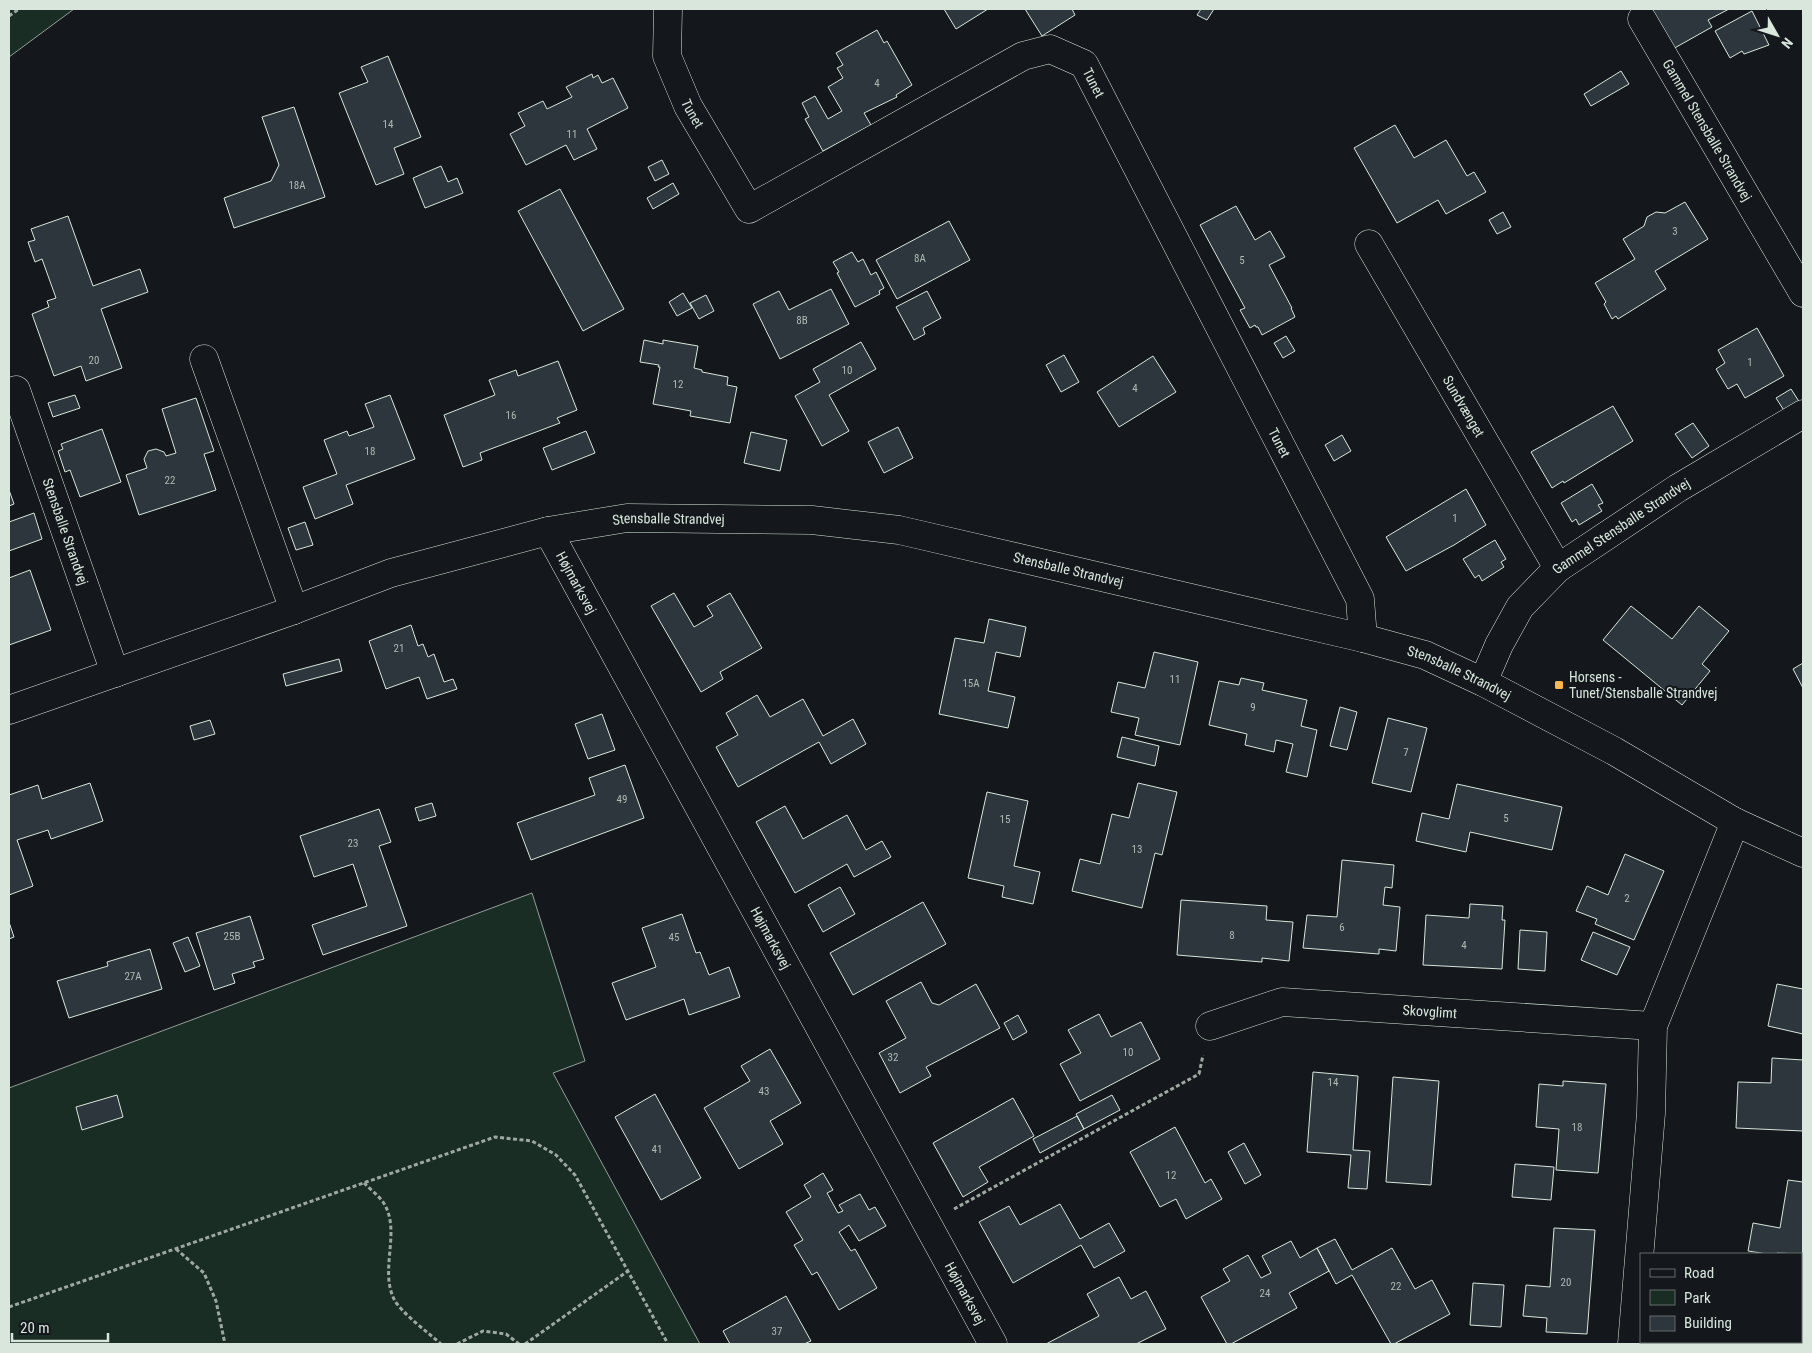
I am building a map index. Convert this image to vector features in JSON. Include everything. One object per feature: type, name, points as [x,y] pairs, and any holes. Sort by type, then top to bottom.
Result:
[{"type":"street","name":"Tunet","points":[[668,9],[667,56],[688,106],[749,208],[1023,56],[1050,49],[1084,64],[1360,599],[1363,638]]},
{"type":"street","name":"Gammel Stensballe Strandvej","points":[[1642,19],[1803,293]]},
{"type":"street","name":"Sundvænget","points":[[1369,244],[1558,568]]},
{"type":"street","points":[[204,359],[294,610]]},
{"type":"street","name":"Stensballe Strandvej","points":[[16,390],[115,673]]},
{"type":"street","name":"Gammel Stensballe Strandvej","points":[[1483,682],[1499,645],[1520,607],[1558,568],[1678,488],[1803,414]]},
{"type":"street","name":"Stensballe Strandvej","points":[[9,710],[294,610],[391,573],[548,531],[627,518],[812,520],[899,530],[1363,638],[1425,655],[1483,682],[1614,751],[1735,822],[1803,853]]},
{"type":"street","name":"Højmarksvej","points":[[548,531],[993,1344]]},
{"type":"street","points":[[1632,1344],[1651,1113],[1653,1026],[1735,822]]},
{"type":"street","name":"Skovglimt","points":[[1210,1026],[1282,1002],[1653,1026]]},
{"type":"path","points":[[9,16],[20,9]]},
{"type":"path","points":[[927,1224],[1198,1074],[1210,1026]]},
{"type":"path","points":[[9,1307],[495,1137],[532,1141],[556,1155],[575,1174],[668,1344]]},
{"type":"path","points":[[364,1182],[383,1202],[391,1221],[388,1274],[394,1300],[414,1321],[441,1344]]},
{"type":"path","points":[[176,1248],[204,1273],[216,1301],[225,1344]]},
{"type":"path","points":[[525,1344],[628,1271]]},
{"type":"path","points":[[457,1344],[483,1331],[506,1334],[519,1344]]},
{"type":"green space","points":[[9,9],[74,9],[9,57]]},
{"type":"green space","points":[[532,893],[585,1061],[553,1073],[700,1344],[9,1344],[9,1088]]},
{"type":"building","points":[[944,9],[988,9],[956,29]]},
{"type":"building","points":[[1025,9],[1072,9],[1075,15],[1042,36]]},
{"type":"building","points":[[1201,9],[1214,9],[1207,20],[1197,15]]},
{"type":"building","points":[[1648,9],[1729,9],[1708,20],[1712,27],[1671,50]]},
{"type":"building","points":[[1752,11],[1769,45],[1744,54],[1742,51],[1730,58],[1715,31]]},
{"type":"building","points":[[877,30],[884,43],[887,41],[912,85],[896,95],[897,97],[864,113],[871,125],[823,151],[805,119],[809,117],[802,103],[815,96],[828,119],[842,111],[828,87],[843,78],[837,68],[843,65],[836,53]]},
{"type":"building","points":[[388,56],[421,137],[394,148],[404,174],[376,185],[339,93],[368,82],[361,67]]},
{"type":"building","points":[[1621,71],[1629,84],[1591,106],[1584,94]]},
{"type":"building","points":[[592,74],[593,78],[598,75],[602,83],[613,78],[628,108],[587,129],[597,149],[574,160],[566,145],[526,165],[510,134],[525,126],[518,113],[543,101],[547,109],[572,97],[566,87]]},
{"type":"building","points":[[294,107],[325,197],[234,228],[224,198],[271,181],[279,165],[262,117]]},
{"type":"building","points":[[1395,125],[1414,158],[1446,140],[1467,176],[1474,172],[1486,192],[1446,214],[1438,200],[1397,223],[1354,148]]},
{"type":"building","points":[[662,160],[669,174],[655,181],[648,167]]},
{"type":"building","points":[[441,166],[448,182],[457,178],[463,193],[425,208],[413,178]]},
{"type":"building","points":[[673,183],[679,194],[653,209],[647,198]]},
{"type":"building","points":[[560,189],[624,309],[583,331],[518,211]]},
{"type":"building","points":[[1685,202],[1708,239],[1655,271],[1666,289],[1618,319],[1616,316],[1612,319],[1604,304],[1606,302],[1595,283],[1635,259],[1623,239],[1644,226],[1647,217],[1656,212],[1665,213]]},
{"type":"building","points":[[1236,206],[1255,240],[1270,231],[1285,257],[1269,265],[1295,317],[1262,335],[1255,325],[1250,328],[1240,310],[1245,308],[1200,225]]},
{"type":"building","points":[[1503,212],[1511,227],[1497,234],[1489,220]]},
{"type":"building","points":[[68,216],[93,286],[140,269],[148,292],[101,309],[122,368],[86,381],[81,366],[54,376],[32,314],[49,307],[47,301],[56,298],[42,259],[35,262],[28,242],[35,240],[31,229]]},
{"type":"building","points":[[949,221],[970,260],[897,299],[876,260]]},
{"type":"building","points":[[852,252],[858,262],[863,259],[871,275],[876,272],[884,288],[879,291],[880,294],[855,307],[833,262]]},
{"type":"building","points":[[831,289],[849,324],[780,359],[753,304],[779,291],[789,310]]},
{"type":"building","points":[[927,291],[941,318],[923,328],[925,334],[914,340],[896,307]]},
{"type":"building","points":[[683,293],[692,308],[677,316],[669,302]]},
{"type":"building","points":[[706,295],[714,311],[699,319],[690,303]]},
{"type":"building","points":[[1757,328],[1784,376],[1745,398],[1737,384],[1728,389],[1716,369],[1725,363],[1718,350]]},
{"type":"building","points":[[1286,336],[1295,351],[1283,358],[1274,343]]},
{"type":"building","points":[[644,340],[663,344],[663,340],[698,346],[694,368],[702,370],[702,372],[728,377],[727,385],[737,387],[730,423],[690,416],[691,411],[653,404],[660,367],[658,367],[659,365],[640,362]]},
{"type":"building","points":[[861,342],[876,369],[829,395],[849,431],[822,446],[795,396],[820,382],[813,369]]},
{"type":"building","points":[[1064,355],[1079,382],[1061,392],[1046,365]]},
{"type":"building","points":[[1153,356],[1176,392],[1119,427],[1097,392]]},
{"type":"building","points":[[558,361],[577,410],[557,418],[560,423],[480,453],[482,460],[463,467],[444,415],[495,395],[489,380],[516,370],[518,376]]},
{"type":"building","points":[[1791,389],[1800,403],[1785,412],[1776,398]]},
{"type":"building","points":[[75,395],[80,408],[53,417],[48,403]]},
{"type":"building","points":[[390,395],[415,459],[346,485],[353,504],[315,519],[303,487],[337,474],[324,440],[347,431],[349,436],[374,427],[365,404]]},
{"type":"building","points":[[196,398],[214,451],[204,454],[216,490],[139,515],[126,475],[147,468],[144,459],[148,451],[156,449],[164,452],[166,456],[176,453],[162,409]]},
{"type":"building","points":[[1613,406],[1633,441],[1564,483],[1563,481],[1552,488],[1531,452]]},
{"type":"building","points":[[1693,423],[1709,446],[1692,458],[1675,434]]},
{"type":"building","points":[[898,427],[913,458],[884,473],[868,442]]},
{"type":"building","points":[[102,429],[121,482],[80,497],[70,470],[65,472],[58,451],[63,449],[61,444]]},
{"type":"building","points":[[586,431],[595,453],[552,470],[543,448]]},
{"type":"building","points":[[751,432],[787,440],[780,471],[744,463]]},
{"type":"building","points":[[1342,435],[1351,451],[1334,461],[1325,445]]},
{"type":"building","points":[[1592,484],[1603,503],[1598,505],[1602,511],[1579,525],[1576,519],[1572,522],[1561,503]]},
{"type":"building","points":[[1466,489],[1486,525],[1406,571],[1386,537]]},
{"type":"building","points":[[9,490],[14,504],[9,506]]},
{"type":"building","points":[[34,513],[42,539],[9,551],[9,522]]},
{"type":"building","points":[[305,522],[313,545],[296,550],[288,528]]},
{"type":"building","points":[[1495,540],[1506,559],[1501,562],[1504,567],[1482,581],[1479,575],[1475,578],[1463,559]]},
{"type":"building","points":[[30,570],[51,630],[9,645],[9,578]]},
{"type":"building","points":[[674,593],[694,627],[713,616],[707,606],[730,593],[762,648],[720,672],[723,679],[701,692],[651,606]]},
{"type":"building","points":[[1631,606],[1672,639],[1699,606],[1729,631],[1702,664],[1710,671],[1682,705],[1603,640]]},
{"type":"building","points":[[989,619],[1026,627],[1020,657],[996,652],[988,691],[1015,697],[1008,728],[939,714],[955,638],[984,643]]},
{"type":"building","points":[[411,625],[418,646],[423,644],[428,657],[434,654],[444,682],[453,679],[457,689],[427,699],[419,677],[386,689],[369,641]]},
{"type":"building","points":[[1154,652],[1198,662],[1180,745],[1135,735],[1139,718],[1111,712],[1118,682],[1145,688]]},
{"type":"building","points":[[339,659],[342,671],[286,686],[283,674]]},
{"type":"building","points":[[1803,663],[1803,688],[1793,669]]},
{"type":"building","points":[[1241,678],[1264,683],[1262,690],[1307,700],[1301,726],[1317,730],[1307,777],[1286,772],[1293,744],[1276,740],[1274,752],[1245,745],[1247,734],[1209,725],[1219,681],[1239,685]]},
{"type":"building","points":[[757,695],[770,717],[803,699],[823,736],[853,719],[866,744],[831,764],[819,742],[738,787],[716,747],[738,735],[726,713]]},
{"type":"building","points":[[1340,707],[1357,712],[1347,750],[1330,746]]},
{"type":"building","points":[[602,714],[615,750],[588,759],[575,724]]},
{"type":"building","points":[[1388,718],[1427,728],[1411,792],[1372,783]]},
{"type":"building","points":[[210,720],[215,734],[194,740],[190,726]]},
{"type":"building","points":[[1122,737],[1159,746],[1155,766],[1117,757]]},
{"type":"building","points":[[625,765],[644,818],[531,860],[517,823],[595,795],[589,778]]},
{"type":"building","points":[[90,783],[103,821],[51,839],[48,830],[17,840],[33,886],[9,895],[9,795],[38,785],[42,799]]},
{"type":"building","points":[[1138,783],[1177,792],[1162,855],[1155,853],[1142,908],[1072,891],[1080,859],[1100,864],[1112,814],[1129,818]]},
{"type":"building","points":[[1457,784],[1562,807],[1552,850],[1470,832],[1466,852],[1416,841],[1422,813],[1449,819]]},
{"type":"building","points":[[987,792],[1028,801],[1014,866],[1040,872],[1033,904],[1002,897],[1004,886],[968,878]]},
{"type":"building","points":[[432,803],[436,816],[419,821],[415,808]]},
{"type":"building","points":[[785,806],[803,839],[847,815],[866,850],[882,841],[891,857],[854,877],[847,864],[795,893],[756,822]]},
{"type":"building","points":[[379,809],[391,842],[379,846],[407,926],[323,955],[312,925],[367,906],[353,864],[314,877],[300,836]]},
{"type":"building","points":[[1625,854],[1664,871],[1634,940],[1595,924],[1597,919],[1576,911],[1587,886],[1608,895]]},
{"type":"building","points":[[1342,860],[1394,865],[1392,888],[1385,887],[1383,905],[1400,907],[1396,951],[1379,949],[1379,954],[1303,948],[1307,915],[1337,917]]},
{"type":"building","points":[[840,887],[855,914],[823,932],[808,905]]},
{"type":"building","points":[[1181,900],[1267,906],[1266,920],[1293,922],[1289,961],[1262,958],[1262,962],[1177,955]]},
{"type":"building","points":[[923,902],[946,944],[853,995],[830,953]]},
{"type":"building","points":[[1470,904],[1503,906],[1502,920],[1505,920],[1502,969],[1423,965],[1426,915],[1469,918]]},
{"type":"building","points":[[682,914],[696,953],[700,952],[709,975],[729,967],[740,997],[689,1015],[684,999],[626,1020],[612,983],[656,967],[642,928]]},
{"type":"building","points":[[250,916],[264,959],[253,962],[255,967],[232,974],[235,983],[214,990],[196,933]]},
{"type":"building","points":[[9,922],[14,937],[9,939]]},
{"type":"building","points":[[1520,930],[1547,932],[1545,971],[1518,969]]},
{"type":"building","points":[[1593,932],[1630,947],[1617,975],[1581,960]]},
{"type":"building","points":[[188,937],[200,966],[185,972],[173,943]]},
{"type":"building","points":[[150,949],[162,989],[69,1018],[57,981],[108,966],[107,962]]},
{"type":"building","points":[[921,982],[932,1003],[939,1005],[976,984],[1000,1028],[926,1067],[931,1076],[900,1093],[879,1053],[906,1038],[886,1001]]},
{"type":"building","points":[[1777,984],[1803,989],[1803,1034],[1768,1026]]},
{"type":"building","points":[[1099,1014],[1111,1037],[1141,1022],[1160,1059],[1080,1101],[1060,1064],[1081,1053],[1068,1030]]},
{"type":"building","points":[[1018,1015],[1027,1032],[1013,1040],[1004,1023]]},
{"type":"building","points":[[770,1049],[801,1103],[770,1121],[783,1144],[739,1169],[704,1108],[750,1081],[741,1066]]},
{"type":"building","points":[[1772,1058],[1803,1060],[1803,1131],[1736,1128],[1738,1082],[1771,1083]]},
{"type":"building","points":[[1313,1072],[1358,1076],[1353,1150],[1370,1151],[1367,1189],[1348,1188],[1351,1155],[1307,1152]]},
{"type":"building","points":[[1393,1077],[1439,1081],[1431,1185],[1386,1182]]},
{"type":"building","points":[[1563,1081],[1606,1084],[1598,1173],[1556,1170],[1559,1129],[1536,1127],[1539,1084],[1563,1086]]},
{"type":"building","points":[[655,1094],[701,1178],[661,1200],[615,1117]]},
{"type":"building","points":[[117,1095],[123,1117],[82,1130],[76,1107]]},
{"type":"building","points":[[1112,1095],[1120,1110],[1084,1129],[1076,1114]]},
{"type":"building","points":[[1013,1098],[1034,1136],[979,1167],[988,1182],[963,1197],[933,1143]]},
{"type":"building","points":[[1077,1116],[1084,1129],[1040,1153],[1033,1139]]},
{"type":"building","points":[[1175,1127],[1205,1183],[1211,1179],[1222,1199],[1186,1219],[1176,1199],[1160,1207],[1130,1152]]},
{"type":"building","points":[[1244,1143],[1261,1175],[1245,1184],[1228,1152]]},
{"type":"building","points":[[1515,1164],[1554,1167],[1551,1200],[1512,1197]]},
{"type":"building","points":[[823,1173],[833,1190],[827,1193],[838,1213],[843,1211],[839,1205],[860,1194],[869,1210],[875,1207],[886,1226],[859,1241],[849,1225],[839,1232],[851,1251],[855,1249],[877,1288],[839,1310],[817,1272],[812,1275],[794,1245],[803,1240],[786,1212],[811,1197],[804,1185]]},
{"type":"building","points":[[1788,1180],[1803,1182],[1803,1257],[1802,1253],[1761,1253],[1748,1251],[1753,1223],[1780,1228]]},
{"type":"building","points":[[1060,1204],[1080,1239],[1109,1223],[1125,1251],[1094,1268],[1081,1245],[1013,1283],[979,1222],[1009,1206],[1020,1225]]},
{"type":"building","points":[[1554,1228],[1595,1230],[1587,1334],[1546,1332],[1547,1318],[1523,1316],[1526,1285],[1550,1287]]},
{"type":"building","points":[[1335,1239],[1352,1270],[1392,1248],[1415,1289],[1432,1280],[1450,1314],[1391,1344],[1352,1275],[1336,1284],[1317,1248]]},
{"type":"building","points":[[1291,1241],[1300,1258],[1317,1248],[1329,1271],[1289,1293],[1297,1308],[1231,1344],[1227,1344],[1201,1297],[1230,1281],[1223,1269],[1248,1255],[1261,1278],[1271,1273],[1262,1256]]},
{"type":"building","points":[[1119,1277],[1131,1299],[1146,1291],[1166,1329],[1136,1344],[1046,1344],[1099,1316],[1087,1294]]},
{"type":"building","points":[[1803,1278],[1803,1344],[1764,1344],[1802,1343]]},
{"type":"building","points":[[1473,1283],[1504,1285],[1501,1327],[1470,1325]]},
{"type":"building","points":[[786,1296],[811,1341],[804,1344],[730,1344],[723,1331]]},
{"type":"place","name":"Horsens - Tunet/Stensballe Strandvej","points":[[1559,685]]}]
